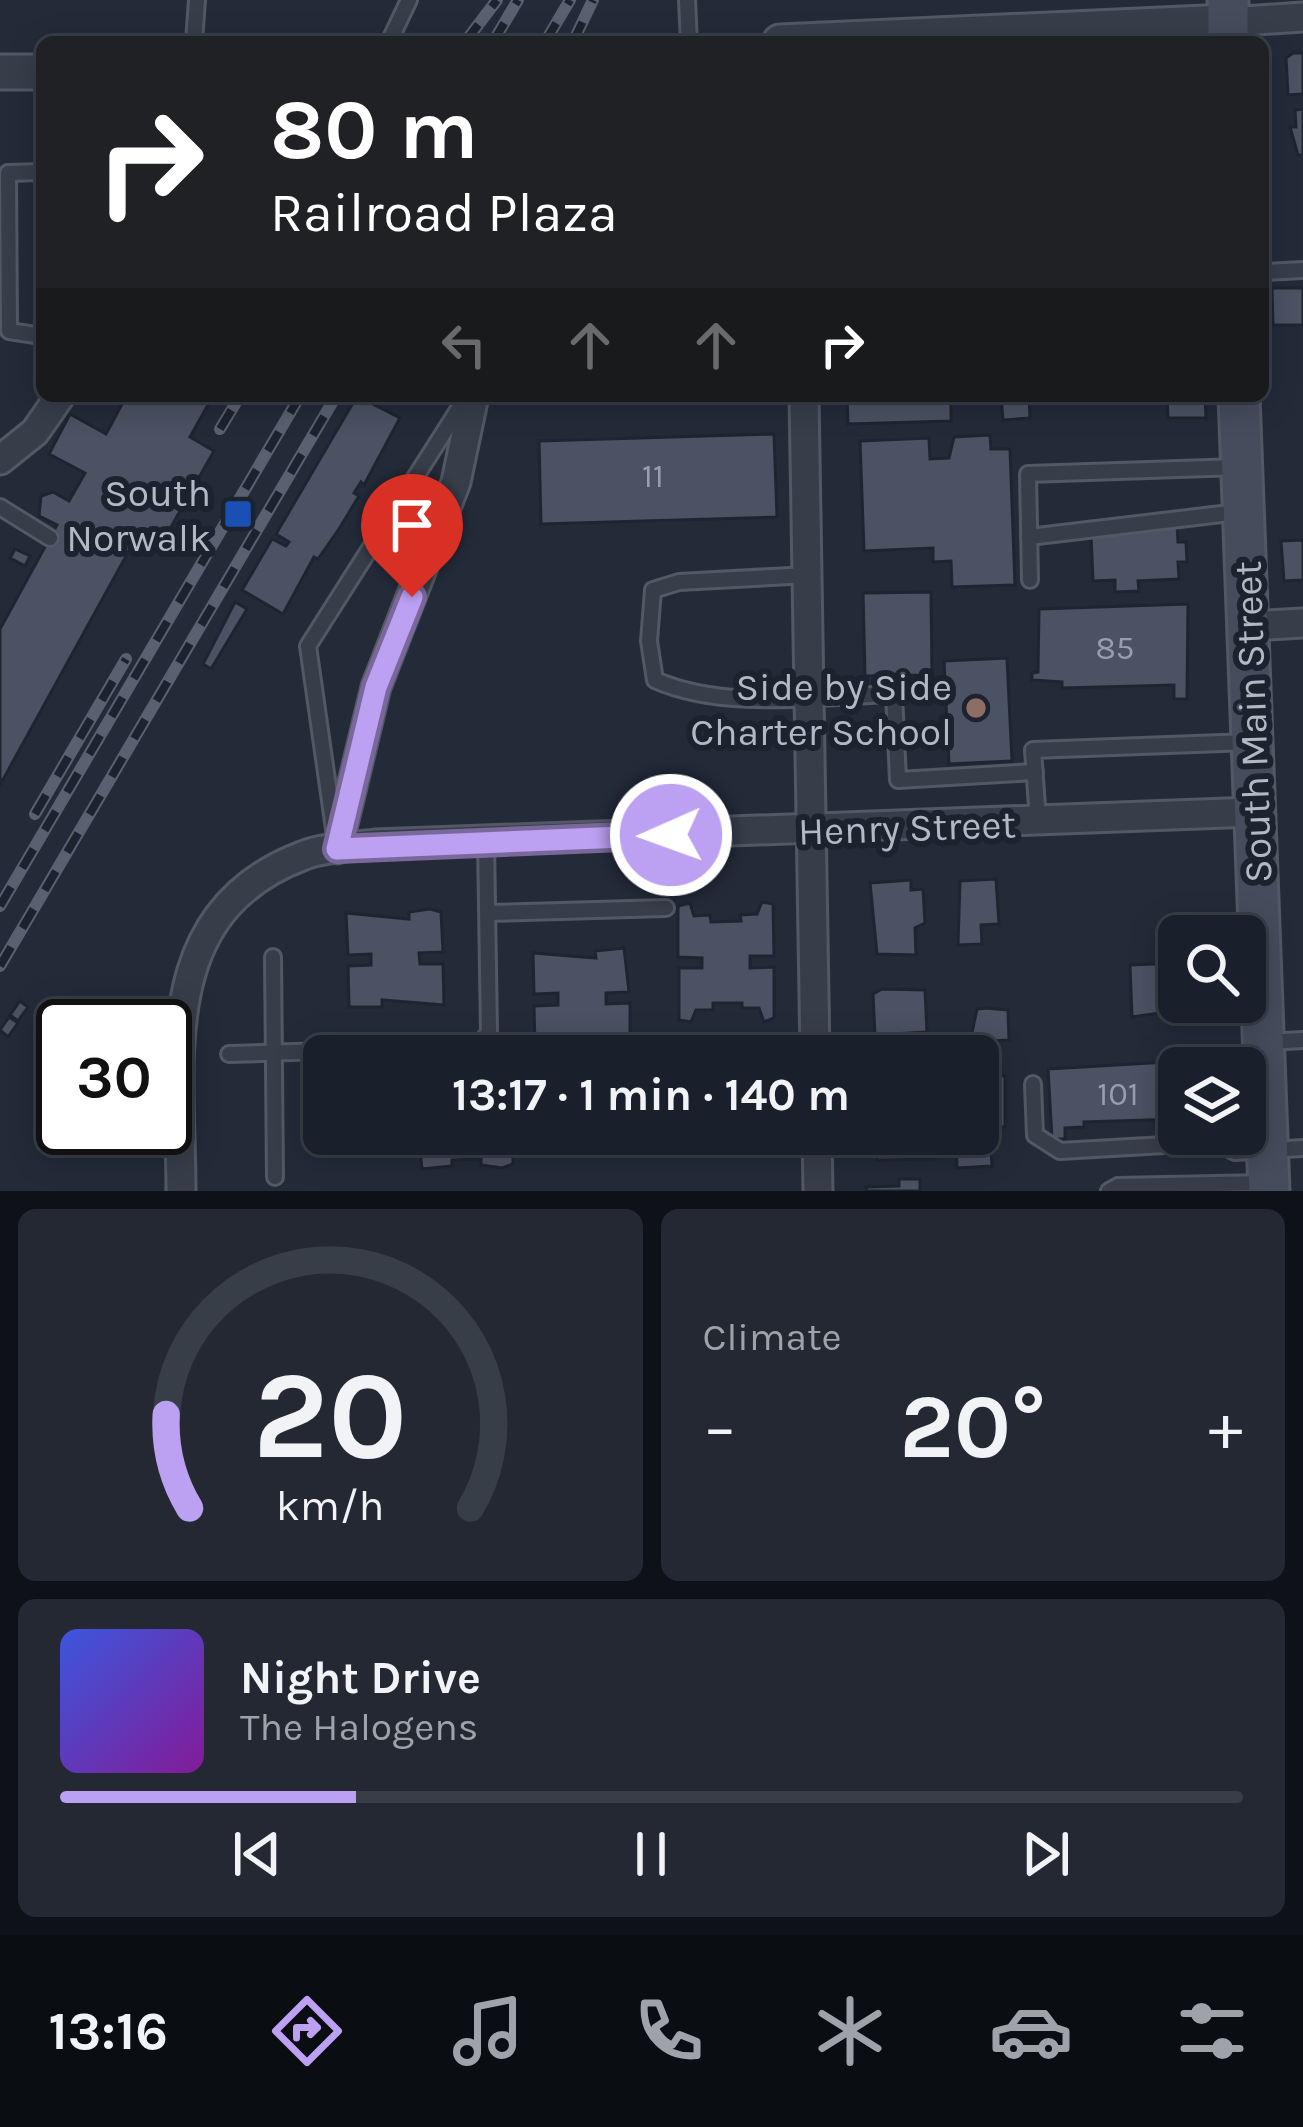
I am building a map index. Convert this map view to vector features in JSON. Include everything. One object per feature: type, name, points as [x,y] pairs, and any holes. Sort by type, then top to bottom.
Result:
[{"type":"main road","name":"South Main Street","points":[[1239,402],[1263,1042],[1277,1168]]},
{"type":"street","points":[[914,36],[1303,17]]},
{"type":"street","points":[[0,72],[36,71]]},
{"type":"street","points":[[0,460],[35,432],[56,402]]},
{"type":"street","points":[[337,849],[376,687],[456,482],[469,402]]},
{"type":"street","points":[[804,402],[815,1035]]},
{"type":"street","points":[[1250,626],[1303,622]]},
{"type":"street","name":"Henry Street","points":[[182,1191],[181,1027],[190,962],[219,910],[263,875],[306,854],[486,841],[1254,812]]},
{"type":"street","points":[[817,1155],[818,1191]]},
{"type":"lane","points":[[194,36],[196,0]]},
{"type":"lane","points":[[392,36],[409,0]]},
{"type":"lane","points":[[687,0],[689,36]]},
{"type":"lane","points":[[36,172],[8,173],[9,331],[36,335]]},
{"type":"lane","points":[[1269,272],[1303,271]]},
{"type":"lane","points":[[337,849],[308,646],[466,402]]},
{"type":"lane","points":[[1030,580],[1028,474],[1244,467]]},
{"type":"lane","points":[[0,507],[50,538]]},
{"type":"lane","points":[[1029,536],[1245,511]]},
{"type":"lane","points":[[808,575],[679,583],[653,590],[650,641],[655,680],[676,689],[812,698],[894,694],[898,780],[1035,772]]},
{"type":"lane","points":[[1038,821],[1033,750],[1249,742]]},
{"type":"lane","points":[[229,1054],[479,1046],[489,1031],[486,841]]},
{"type":"lane","points":[[488,913],[666,908]]},
{"type":"lane","points":[[273,957],[274,1177]]},
{"type":"lane","points":[[1263,1042],[1303,1040]]},
{"type":"lane","points":[[1033,1084],[1035,1135],[1060,1151],[1217,1142],[1277,1168]]},
{"type":"lane","points":[[1109,1191],[1118,1186],[1277,1168]]},
{"type":"building","points":[[1303,53],[1303,94],[1288,95],[1286,58]]},
{"type":"building","points":[[1303,109],[1303,155],[1298,155],[1290,127],[1296,127],[1295,110]]},
{"type":"building","points":[[1272,288],[1303,288],[1303,325],[1273,325]]},
{"type":"building","points":[[118,402],[210,402],[190,437],[214,451],[158,550],[136,538],[0,785],[0,629],[57,525],[39,516],[41,496],[53,492],[69,501],[85,473],[49,454],[70,414],[106,434],[122,404]]},
{"type":"building","name":"South Norwalk","points":[[353,402],[369,402],[400,418],[364,485],[361,482],[354,493],[359,496],[318,559],[314,557],[283,614],[242,590],[272,539],[286,546],[289,542],[276,534]]},
{"type":"building","points":[[847,402],[951,402],[951,421],[848,424]]},
{"type":"building","points":[[1002,402],[1029,402],[1030,418],[1003,420]]},
{"type":"building","points":[[1167,402],[1205,402],[1206,418],[1168,418]]},
{"type":"building","points":[[774,434],[777,517],[541,524],[539,441]]},
{"type":"building","points":[[990,435],[991,449],[1010,449],[1015,585],[952,587],[951,561],[933,562],[933,548],[864,551],[860,441],[929,438],[930,459],[949,458],[954,437]]},
{"type":"building","points":[[1177,525],[1178,542],[1186,542],[1187,562],[1178,562],[1179,579],[1138,581],[1139,591],[1115,592],[1115,580],[1093,581],[1091,534]]},
{"type":"building","points":[[1303,540],[1303,580],[1284,581],[1281,541]]},
{"type":"building","points":[[15,549],[30,556],[25,566],[10,558]]},
{"type":"building","points":[[931,592],[932,675],[865,676],[863,593]]},
{"type":"building","points":[[235,602],[247,609],[211,669],[203,664]]},
{"type":"building","points":[[1188,604],[1187,699],[1174,699],[1174,685],[1062,688],[1062,682],[1032,680],[1032,673],[1038,672],[1039,609]]},
{"type":"building","points":[[1007,658],[1012,761],[949,764],[944,661]]},
{"type":"building","points":[[996,879],[999,924],[981,925],[982,944],[958,945],[960,881]]},
{"type":"building","points":[[911,880],[911,890],[923,889],[925,923],[915,928],[916,955],[877,954],[870,883]]},
{"type":"building","points":[[762,902],[773,904],[774,956],[750,956],[750,968],[774,967],[774,1018],[764,1022],[759,1008],[742,1008],[742,1003],[713,1003],[713,1010],[696,1010],[691,1022],[679,1020],[679,968],[702,968],[702,958],[678,957],[678,906],[690,903],[694,916],[710,915],[711,922],[741,921],[740,915],[757,914]]},
{"type":"building","points":[[409,912],[441,912],[443,952],[419,953],[420,964],[443,964],[444,1005],[382,1000],[382,1007],[349,1007],[348,966],[371,965],[371,954],[348,955],[346,913],[409,919]]},
{"type":"building","points":[[624,948],[629,992],[606,993],[606,1004],[630,1003],[630,1035],[535,1035],[534,1006],[558,1005],[558,993],[534,994],[533,953],[596,958],[595,951]]},
{"type":"building","points":[[1158,964],[1158,1013],[1132,1017],[1130,965]]},
{"type":"building","points":[[882,989],[925,990],[927,1032],[875,1035],[873,994]]},
{"type":"building","points":[[20,1001],[28,1007],[18,1021],[10,1015]]},
{"type":"building","points":[[977,1009],[1008,1010],[1009,1040],[999,1041],[999,1035],[971,1035]]},
{"type":"building","points":[[9,1017],[18,1023],[8,1037],[0,1030]]},
{"type":"building","points":[[1158,1063],[1158,1120],[1084,1122],[1084,1127],[1065,1128],[1065,1139],[1052,1139],[1048,1069]]},
{"type":"building","points":[[999,1076],[1005,1076],[1005,1127],[999,1127]]},
{"type":"building","points":[[420,1155],[513,1155],[513,1164],[502,1168],[481,1165],[481,1159],[452,1160],[452,1166],[422,1169]]},
{"type":"building","points":[[877,1155],[935,1155],[935,1159],[877,1160]]},
{"type":"building","points":[[957,1155],[991,1155],[992,1166],[957,1168]]},
{"type":"building","points":[[899,1179],[920,1179],[920,1191],[867,1191],[866,1187],[899,1186]]},
{"type":"railway","points":[[470,36],[497,0]]},
{"type":"railway","points":[[497,36],[518,0]]},
{"type":"railway","points":[[549,36],[570,0]]},
{"type":"railway","points":[[576,36],[593,0]]},
{"type":"railway","points":[[220,429],[236,402]]},
{"type":"railway","points":[[0,906],[296,402]]},
{"type":"railway","points":[[0,966],[332,402]]},
{"type":"railway","points":[[35,814],[126,659]]},
{"type":"place","name":"South Norwalk","points":[[238,514]]},
{"type":"place","name":"Side by Side Charter School","points":[[976,708]]},
{"type":"route","points":[[412,597],[376,687],[337,849],[671,835]]}]
